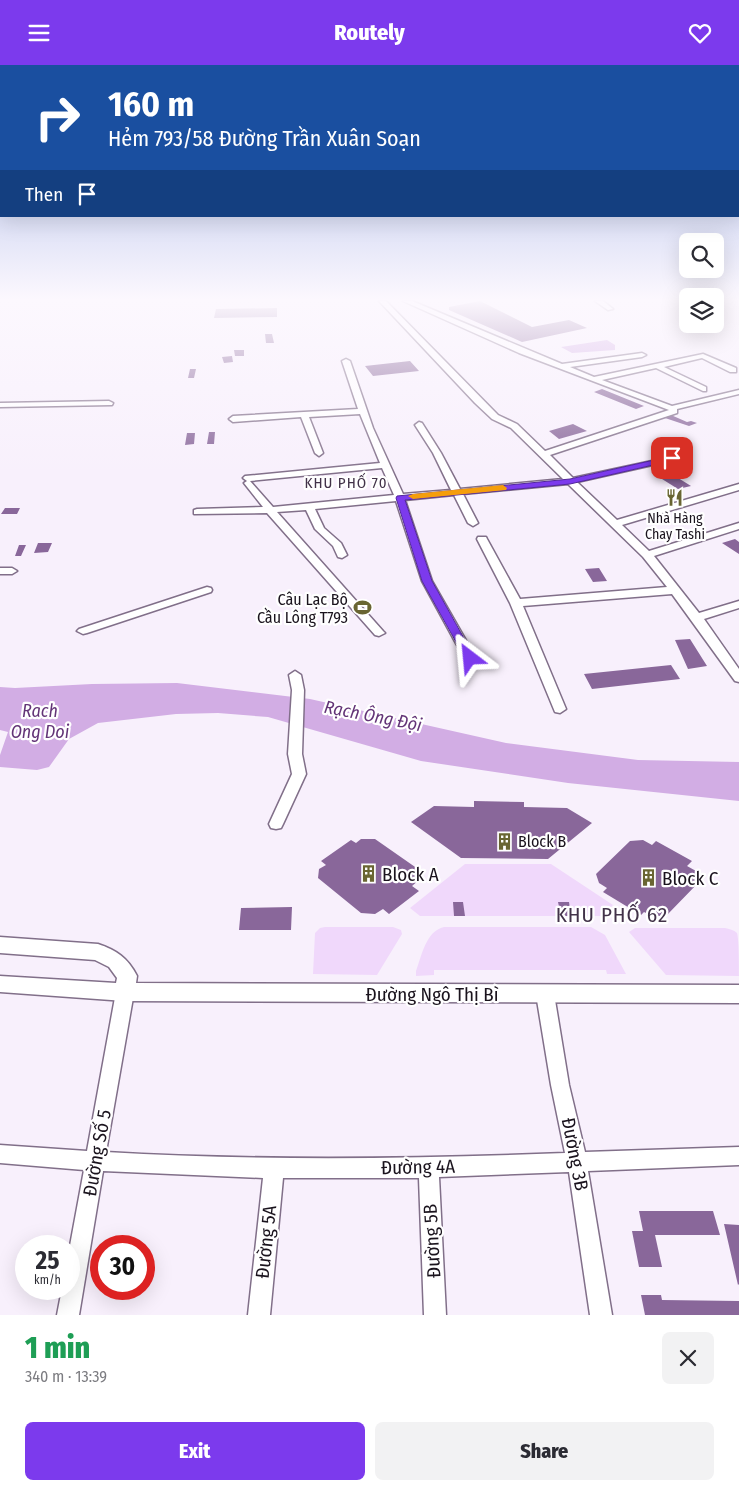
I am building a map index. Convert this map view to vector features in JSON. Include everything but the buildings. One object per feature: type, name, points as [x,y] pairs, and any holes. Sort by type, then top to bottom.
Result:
[{"type":"street","points":[[436,359],[495,417],[514,426],[647,555],[697,618],[739,678]]},
{"type":"street","points":[[544,359],[672,409],[739,392]]},
{"type":"street","points":[[560,366],[610,359]]},
{"type":"street","points":[[594,379],[686,359]]},
{"type":"street","points":[[711,359],[733,370]]},
{"type":"street","points":[[346,361],[363,411],[400,498],[427,581],[470,658]]},
{"type":"street","points":[[655,365],[703,389]]},
{"type":"street","points":[[0,405],[109,403]]},
{"type":"street","points":[[542,455],[674,411],[672,409]]},
{"type":"street","points":[[233,419],[363,411]]},
{"type":"street","points":[[304,414],[319,453]]},
{"type":"street","points":[[419,425],[437,453],[473,523]]},
{"type":"street","points":[[197,512],[272,510],[570,481],[672,458]]},
{"type":"street","points":[[380,633],[279,521],[249,481],[386,465]]},
{"type":"street","points":[[615,524],[739,487]]},
{"type":"street","points":[[310,506],[320,529],[337,545],[342,555]]},
{"type":"street","points":[[647,555],[739,527]]},
{"type":"street","points":[[482,539],[516,603],[560,709]]},
{"type":"street","points":[[0,571],[12,571]]},
{"type":"street","points":[[516,603],[675,589]]},
{"type":"street","points":[[83,631],[207,591]]},
{"type":"street","points":[[697,618],[739,604]]},
{"type":"street","points":[[276,824],[299,774],[295,754],[298,690],[295,675]]},
{"type":"street","points":[[0,945],[98,952],[116,961],[127,976],[125,992]]},
{"type":"street","name":"Đường Ngô Thị Bì","points":[[0,984],[125,992],[739,994]]},
{"type":"street","name":"Đường Số 5","points":[[68,1315],[125,992]]},
{"type":"street","name":"Đường 3B","points":[[545,994],[560,1085],[577,1161],[602,1315]]},
{"type":"street","name":"Đường 4A","points":[[0,1155],[96,1162],[274,1168],[428,1168],[739,1156]]},
{"type":"street","name":"Đường 5A","points":[[259,1315],[274,1168]]},
{"type":"street","name":"Đường 5B","points":[[428,1168],[435,1315]]},
{"type":"shaded area","points":[[465,864],[551,864],[613,905],[602,916],[420,916],[410,908]]},
{"type":"shaded area","points":[[393,927],[401,930],[402,934],[377,975],[313,974],[315,933],[320,928]]},
{"type":"shaded area","points":[[444,927],[591,927],[605,935],[626,974],[607,974],[606,970],[434,970],[434,975],[416,976],[420,958],[429,938],[438,929]]},
{"type":"shaded area","points":[[635,928],[725,928],[733,930],[738,936],[739,976],[666,975],[629,932]]},
{"type":"water","name":"Rach Ong Doi","points":[[177,683],[310,699],[506,743],[638,760],[739,762],[739,801],[568,783],[421,761],[268,717],[218,713],[176,714],[98,723],[69,739],[49,767],[37,770],[0,767],[0,755],[8,732],[0,730],[0,687]]},
{"type":"slow traffic","points":[[413,496],[503,488]]},
{"type":"place","name":"Nhà Hàng Chay Tashi","points":[[675,498]]},
{"type":"place","name":"Câu Lạc Bộ Cầu Lông T793","points":[[362,608]]},
{"type":"place","name":"Block B","points":[[504,841]]},
{"type":"place","name":"Block A","points":[[368,874]]},
{"type":"place","name":"Block C","points":[[648,878]]},
{"type":"district","name":"KHU PHỐ 70","points":[[346,483]]},
{"type":"district","name":"KHU PHỐ 62","points":[[612,915]]},
{"type":"route","points":[[470,658],[427,581],[400,498],[570,481],[604,475],[672,458]]},
{"type":"water label","name":"Rạch Ông Đội","points":[[373,716]]}]
